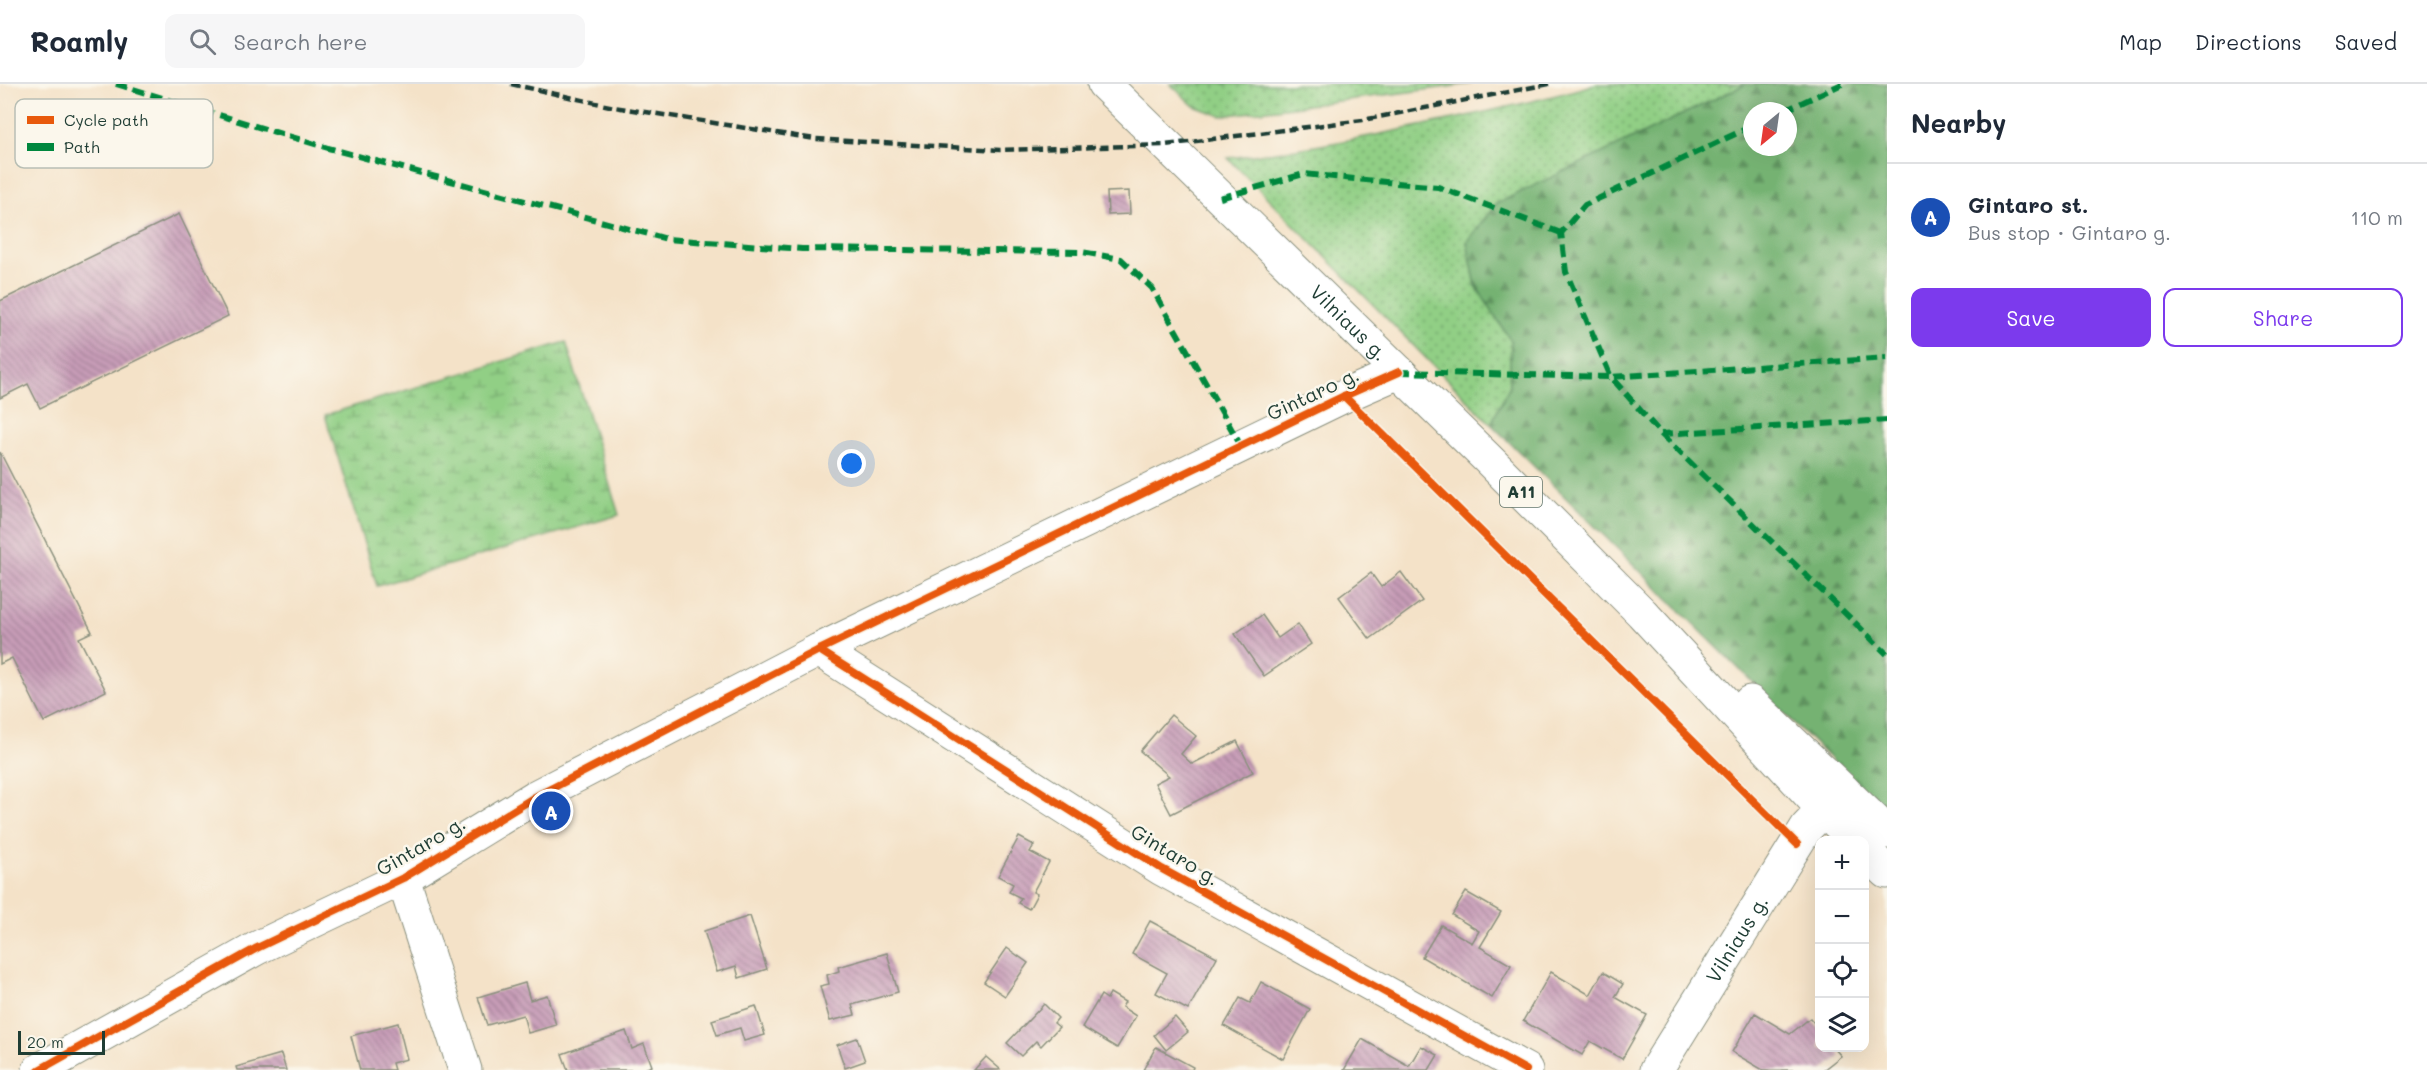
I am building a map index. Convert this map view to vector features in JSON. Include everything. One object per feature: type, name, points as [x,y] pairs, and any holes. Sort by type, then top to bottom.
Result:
[{"type":"main road","name":"Vilniaus g.","points":[[1104,84],[1833,800],[1887,832]]},
{"type":"main road","name":"Gintaro g.","points":[[39,1070],[257,948],[403,878],[535,797],[819,650],[1344,396],[1399,372]]},
{"type":"main road","name":"Gintaro g.","points":[[819,650],[1162,869],[1526,1070]]},
{"type":"main road","name":"Vilniaus g.","points":[[1833,800],[1853,836]]},
{"type":"main road","name":"Vilniaus g.","points":[[1656,1070],[1807,827],[1833,800]]},
{"type":"main road","points":[[1869,855],[1887,872]]},
{"type":"main road","points":[[403,878],[465,1070]]},
{"type":"green space","points":[[1170,84],[1471,84],[1221,116],[1194,106]]},
{"type":"green space","points":[[1595,84],[1746,84],[1496,204],[1467,241],[1476,286],[1511,341],[1509,387],[1491,424],[1228,158],[1397,131],[1525,103]]},
{"type":"green space","points":[[1746,84],[1887,84],[1887,815],[1491,424],[1509,387],[1511,341],[1476,286],[1467,242],[1496,204]]},
{"type":"green space","points":[[566,342],[619,515],[377,586],[325,415]]},
{"type":"building","points":[[1129,191],[1130,214],[1108,215],[1107,192]]},
{"type":"building","points":[[179,214],[228,316],[40,408],[28,384],[0,398],[0,301]]},
{"type":"building","points":[[0,452],[92,632],[79,638],[106,691],[44,722],[12,658],[0,664]]},
{"type":"building","points":[[1401,572],[1422,601],[1370,639],[1339,597],[1371,573],[1381,587]]},
{"type":"building","points":[[1262,615],[1278,638],[1298,624],[1311,644],[1264,676],[1235,634]]},
{"type":"building","points":[[1171,715],[1196,736],[1181,754],[1192,764],[1237,741],[1253,772],[1171,814],[1155,783],[1169,776],[1140,751]]},
{"type":"building","points":[[1019,837],[1034,845],[1030,852],[1049,862],[1033,892],[1037,894],[1029,909],[1018,903],[1021,898],[1009,892],[1013,884],[998,876]]},
{"type":"building","points":[[1466,892],[1501,912],[1480,947],[1511,965],[1492,998],[1422,957],[1441,925],[1472,943],[1479,931],[1452,915]]},
{"type":"building","points":[[750,916],[767,969],[739,978],[736,966],[717,972],[704,931]]},
{"type":"building","points":[[1150,921],[1217,957],[1188,1010],[1156,993],[1167,973],[1132,954]]},
{"type":"building","points":[[1007,948],[1028,963],[1005,996],[984,982]]},
{"type":"building","points":[[887,953],[898,992],[852,1005],[855,1015],[830,1021],[820,986],[829,984],[827,975],[839,971],[838,967]]},
{"type":"building","points":[[1551,972],[1590,995],[1603,972],[1623,984],[1615,997],[1647,1015],[1622,1059],[1590,1041],[1582,1055],[1523,1021]]},
{"type":"building","points":[[1261,982],[1310,1009],[1283,1059],[1224,1026],[1240,998],[1250,1003]]},
{"type":"building","points":[[525,983],[530,1000],[547,995],[556,1025],[528,1033],[523,1015],[487,1025],[478,997]]},
{"type":"building","points":[[1110,993],[1125,1002],[1122,1007],[1136,1016],[1117,1048],[1082,1027],[1101,995],[1107,999]]},
{"type":"building","points":[[1044,1004],[1058,1018],[1054,1023],[1059,1027],[1041,1046],[1036,1041],[1021,1056],[1007,1043]]},
{"type":"building","points":[[756,1006],[765,1035],[744,1041],[740,1028],[717,1035],[712,1020]]},
{"type":"building","points":[[1755,1013],[1790,1034],[1810,1018],[1815,1024],[1815,1052],[1838,1052],[1841,1056],[1823,1070],[1763,1070],[1732,1052]]},
{"type":"building","points":[[1175,1017],[1188,1032],[1166,1050],[1154,1035]]},
{"type":"building","points":[[398,1023],[407,1059],[392,1063],[394,1070],[360,1070],[351,1036]]},
{"type":"building","points":[[626,1031],[632,1049],[644,1044],[652,1066],[642,1070],[568,1070],[562,1054]]},
{"type":"building","points":[[857,1038],[865,1061],[845,1068],[837,1045]]},
{"type":"building","points":[[1362,1039],[1409,1066],[1421,1046],[1438,1055],[1429,1070],[1344,1070]]},
{"type":"building","points":[[1156,1047],[1193,1067],[1192,1070],[1143,1070]]},
{"type":"building","points":[[281,1054],[286,1070],[237,1070],[236,1067]]},
{"type":"building","points":[[986,1057],[1000,1069],[974,1070]]},
{"type":"railway","points":[[511,84],[614,107],[815,139],[1000,150],[1165,145],[1363,120],[1549,84]]},
{"type":"marked path","points":[[116,84],[166,99]]},
{"type":"marked path","points":[[1797,105],[1842,84]]},
{"type":"marked path","points":[[213,113],[328,148],[667,239],[802,249],[1082,252],[1121,259],[1152,288],[1241,446]]},
{"type":"marked path","points":[[1743,130],[1585,205],[1561,233],[1566,272],[1611,377],[1887,358]]},
{"type":"marked path","points":[[1220,198],[1304,174],[1438,187],[1561,233]]},
{"type":"marked path","points":[[1399,372],[1611,377],[1661,434],[1887,654]]},
{"type":"marked path","points":[[1661,434],[1887,420]]},
{"type":"cycle path","points":[[39,1070],[257,948],[403,878],[535,797],[819,650],[1344,396],[1399,372]]},
{"type":"cycle path","points":[[1344,396],[1797,844]]},
{"type":"cycle path","points":[[819,650],[1162,869],[1526,1070]]},
{"type":"place","name":"Gintaro st.","points":[[551,811]]}]
